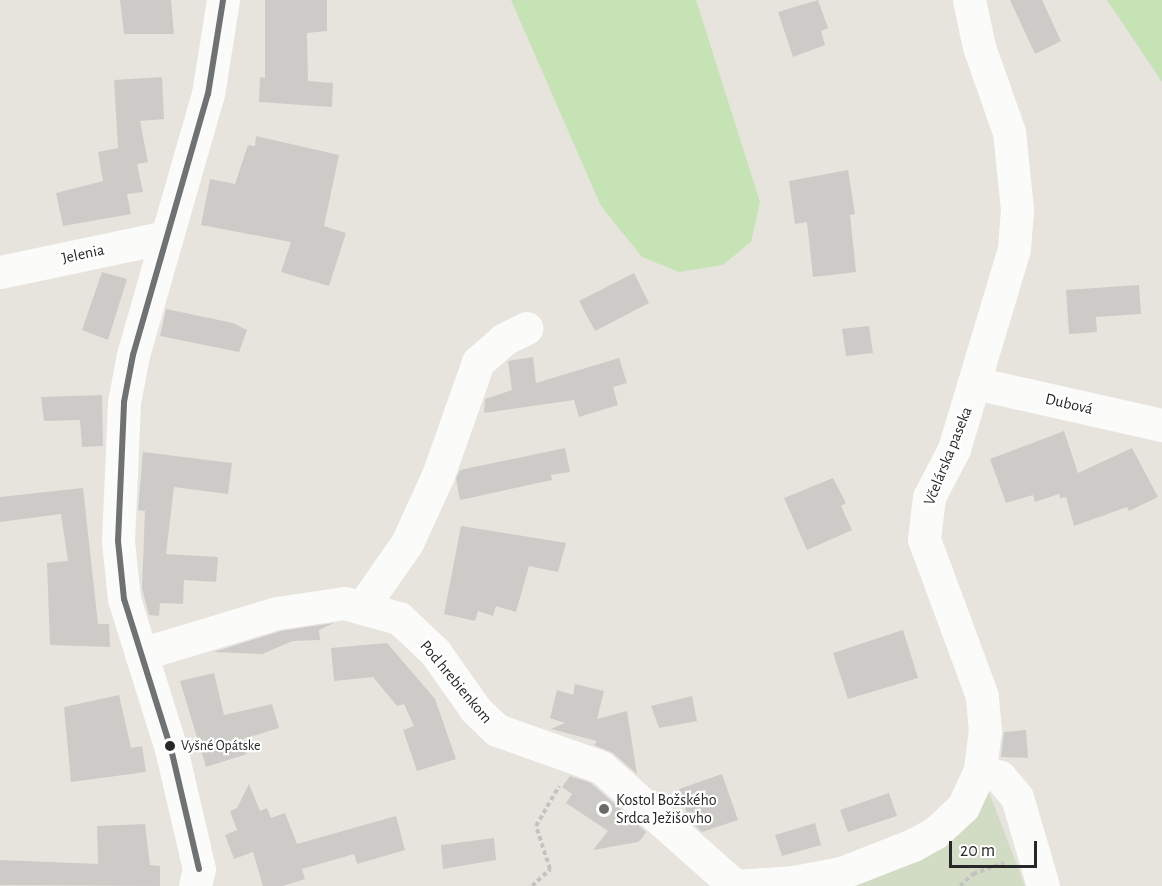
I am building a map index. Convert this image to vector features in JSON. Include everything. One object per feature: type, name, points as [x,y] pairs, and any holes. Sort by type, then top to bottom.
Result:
[{"type":"street","points":[[202,880],[171,749],[124,599],[118,541],[124,402],[166,237],[208,94],[223,0]]},
{"type":"street","name":"Včelárska paseka","points":[[735,886],[794,882],[842,873],[913,845],[935,833],[963,807],[980,770],[985,732],[982,696],[924,539],[929,497],[954,449],[1014,249],[1017,209],[1009,132],[979,47],[969,0]]},
{"type":"street","name":"Jelenia","points":[[0,272],[166,237]]},
{"type":"street","points":[[363,606],[407,543],[438,475],[478,362],[504,339],[527,328]]},
{"type":"street","name":"Dubová","points":[[975,383],[1162,425]]},
{"type":"street","name":"Pod hrebienkom","points":[[141,654],[277,613],[344,603],[363,606],[399,618],[435,652],[476,710],[497,730],[602,767],[735,886]]},
{"type":"street","points":[[980,770],[1000,777],[1017,797],[1043,886]]},
{"type":"path","points":[[532,886],[550,869],[536,825],[550,804]]},
{"type":"path","points":[[960,886],[973,874],[1004,863]]},
{"type":"green space","points":[[511,0],[696,0],[760,202],[751,242],[723,265],[679,272],[642,257],[601,206]]},
{"type":"green space","points":[[1107,0],[1162,0],[1162,82]]},
{"type":"green space","points":[[989,792],[1025,886],[833,886],[950,836]]},
{"type":"building","points":[[120,0],[171,0],[174,34],[124,34]]},
{"type":"building","points":[[265,0],[327,0],[327,31],[307,33],[308,81],[333,83],[332,107],[259,102],[260,77],[265,78]]},
{"type":"building","points":[[818,0],[828,28],[821,31],[825,45],[793,57],[778,12]]},
{"type":"building","points":[[1010,0],[1042,0],[1061,41],[1035,54]]},
{"type":"building","points":[[162,77],[164,119],[140,121],[148,162],[137,164],[143,192],[127,194],[131,214],[63,226],[56,193],[103,181],[98,152],[118,148],[114,80]]},
{"type":"building","points":[[256,136],[339,155],[324,226],[346,233],[329,286],[281,272],[291,242],[201,225],[210,179],[235,184],[248,145],[255,146]]},
{"type":"building","points":[[848,170],[855,214],[850,215],[856,272],[813,277],[807,222],[795,224],[789,181]]},
{"type":"building","points":[[102,272],[127,279],[108,340],[82,330]]},
{"type":"building","points":[[634,273],[649,303],[595,331],[579,301]]},
{"type":"building","points":[[1139,285],[1141,314],[1096,317],[1097,332],[1069,334],[1066,290]]},
{"type":"building","points":[[166,309],[233,323],[247,330],[239,352],[160,336]]},
{"type":"building","points":[[869,326],[873,353],[846,356],[842,329]]},
{"type":"building","points":[[533,357],[536,383],[619,358],[627,383],[613,387],[618,405],[579,417],[574,400],[484,413],[485,399],[512,390],[508,361]]},
{"type":"building","points":[[102,395],[103,446],[82,447],[80,420],[44,421],[41,397]]},
{"type":"building","points":[[1064,431],[1078,473],[1132,448],[1158,497],[1129,511],[1127,507],[1074,526],[1066,497],[1060,498],[1059,494],[1035,502],[1033,495],[1006,503],[990,459]]},
{"type":"building","points":[[565,448],[570,472],[551,475],[552,480],[460,500],[456,479],[460,470]]},
{"type":"building","points":[[143,452],[232,463],[228,494],[174,487],[166,554],[218,557],[216,582],[184,580],[183,604],[160,603],[159,616],[149,615],[142,588],[145,511],[138,510]]},
{"type":"building","points":[[833,478],[846,503],[841,506],[852,530],[807,550],[784,498]]},
{"type":"building","points":[[83,488],[98,624],[109,624],[110,647],[50,645],[47,563],[68,561],[61,514],[0,522],[0,497]]},
{"type":"building","points":[[461,526],[566,543],[558,572],[529,566],[516,612],[496,606],[493,616],[478,611],[475,621],[444,614]]},
{"type":"building","points":[[334,623],[319,630],[320,640],[293,641],[262,654],[214,652],[281,631]]},
{"type":"building","points":[[903,630],[918,678],[848,699],[833,653]]},
{"type":"building","points":[[387,643],[435,699],[456,759],[417,771],[403,730],[414,726],[404,704],[397,706],[373,677],[334,681],[331,648]]},
{"type":"building","points":[[214,673],[224,715],[272,704],[279,728],[243,739],[247,754],[206,767],[180,681]]},
{"type":"building","points":[[575,684],[604,691],[597,719],[627,711],[637,774],[613,753],[594,745],[597,741],[551,729],[565,723],[550,718],[557,690],[573,695]]},
{"type":"building","points":[[119,695],[131,748],[142,746],[146,772],[71,782],[64,707]]},
{"type":"building","points":[[692,696],[697,721],[659,728],[651,706]]},
{"type":"building","points":[[1026,730],[1028,758],[1001,757],[1004,732]]},
{"type":"building","points":[[722,774],[738,820],[702,832],[689,820],[679,789]]},
{"type":"building","name":"Kostol Božského Srdca Ježišovho","points":[[570,776],[591,783],[646,832],[643,837],[638,842],[593,850],[608,831],[566,803],[572,794],[562,787]]},
{"type":"building","points":[[249,784],[260,811],[267,808],[271,818],[285,813],[297,844],[396,816],[405,850],[357,864],[354,854],[302,869],[305,879],[283,886],[263,886],[253,852],[234,859],[225,835],[237,830],[230,811],[237,808]]},
{"type":"building","points":[[889,793],[897,816],[848,832],[840,810]]},
{"type":"building","points":[[815,823],[821,845],[782,856],[775,835]]},
{"type":"building","points":[[145,824],[150,865],[160,866],[160,886],[0,885],[0,860],[98,864],[97,826]]},
{"type":"building","points":[[494,838],[496,860],[443,869],[441,845]]},
{"type":"transit line","points":[[199,869],[171,749],[124,599],[118,541],[124,402],[133,355],[208,94],[223,0]]},
{"type":"place","name":"Vyšné Opátske","points":[[170,746]]},
{"type":"place","name":"Kostol Božského Srdca Ježišovho","points":[[604,809]]}]
